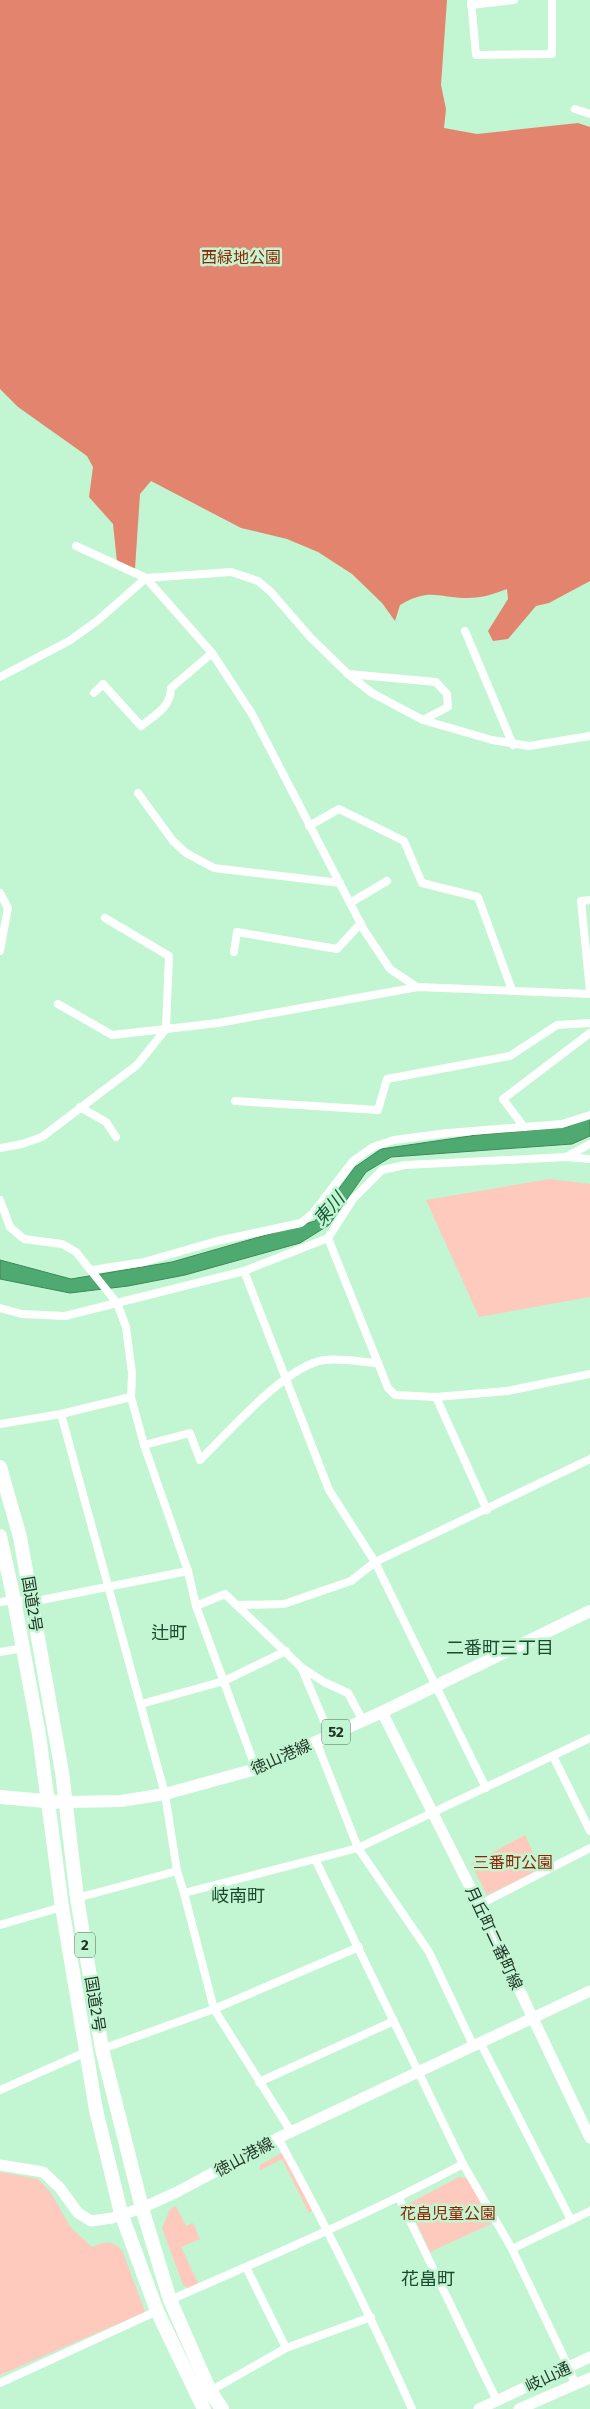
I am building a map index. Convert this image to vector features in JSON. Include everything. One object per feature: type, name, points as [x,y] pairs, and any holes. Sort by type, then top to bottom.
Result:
[{"type":"highway","name":"国道2号","points":[[0,1467],[20,1538],[66,1802],[77,1898],[102,2049],[142,2208],[170,2300],[210,2391],[222,2409]]},
{"type":"highway","name":"国道2号","points":[[0,1539],[24,1648],[39,1735],[62,1907],[96,2110],[121,2213],[158,2310],[204,2409]]},
{"type":"highway","points":[[0,1796],[48,1802],[66,1802]]},
{"type":"main road","name":"徳山港線","points":[[66,1802],[121,1801],[165,1794],[224,1780],[256,1769],[362,1719],[382,1712],[436,1684],[590,1611]]},
{"type":"street","points":[[514,0],[471,2],[476,55],[552,54],[552,0]]},
{"type":"street","points":[[575,109],[590,114]]},
{"type":"street","points":[[76,546],[146,578],[212,653],[252,714],[361,924],[390,969],[418,987]]},
{"type":"street","points":[[0,677],[69,641],[97,621],[146,578],[231,572],[258,581],[348,674],[380,698],[423,720],[513,745],[528,746],[590,736]]},
{"type":"street","points":[[465,631],[513,745]]},
{"type":"street","points":[[94,693],[103,684],[141,726],[166,707],[171,696],[171,688],[212,653]]},
{"type":"street","points":[[348,674],[436,682],[447,694],[448,707],[423,720]]},
{"type":"street","points":[[138,793],[173,841],[186,853],[214,868],[340,883]]},
{"type":"street","points":[[309,826],[339,809],[404,841],[422,883],[478,897],[512,990]]},
{"type":"street","points":[[350,903],[387,881]]},
{"type":"street","points":[[0,893],[8,908],[0,951]]},
{"type":"street","points":[[58,1004],[112,1035],[218,1023],[418,987],[590,992],[580,901],[590,900]]},
{"type":"street","points":[[0,1148],[22,1144],[42,1137],[137,1065],[166,1029],[169,956],[105,918]]},
{"type":"street","points":[[234,952],[237,932],[337,949],[361,924]]},
{"type":"street","points":[[235,1101],[378,1110],[387,1079],[510,1056],[557,1025],[590,1023]]},
{"type":"street","points":[[524,1127],[503,1099],[590,1033]]},
{"type":"street","points":[[80,1107],[106,1122],[116,1137]]},
{"type":"street","points":[[92,1270],[144,1262],[217,1241],[301,1223],[313,1213],[353,1161],[373,1147],[394,1140],[562,1124],[590,1115]]},
{"type":"street","points":[[566,1156],[590,1144]]},
{"type":"street","points":[[0,1308],[22,1314],[49,1317],[65,1316],[244,1271],[328,1238],[353,1199],[382,1170],[406,1165],[566,1156],[590,1159]]},
{"type":"street","points":[[0,1200],[10,1227],[24,1240],[62,1244],[76,1252],[117,1303],[126,1327],[132,1373],[130,1397],[144,1445],[188,1572],[196,1606],[256,1769]]},
{"type":"street","points":[[328,1238],[388,1388],[394,1395],[436,1396],[507,1391],[590,1374]]},
{"type":"street","points":[[244,1271],[329,1490],[375,1562],[486,1788]]},
{"type":"street","points":[[144,1445],[190,1433],[200,1460],[286,1377],[306,1366],[325,1360],[378,1363]]},
{"type":"street","points":[[436,1396],[487,1510]]},
{"type":"street","points":[[0,1424],[61,1414],[130,1397]]},
{"type":"street","points":[[61,1414],[110,1587],[165,1794],[177,1870],[214,2009],[292,2133]]},
{"type":"street","points":[[237,1605],[284,1604],[351,1582],[375,1562],[590,1459]]},
{"type":"street","points":[[0,1602],[14,1600],[31,1602],[188,1572]]},
{"type":"street","points":[[196,1606],[225,1594],[301,1667],[324,1682],[348,1692],[362,1719]]},
{"type":"street","points":[[0,1652],[24,1648]]},
{"type":"street","points":[[140,1704],[224,1681],[286,1651]]},
{"type":"street","points":[[301,1667],[330,1734]]},
{"type":"street","name":"月丘町二番町線","points":[[382,1712],[479,1905],[590,2138]]},
{"type":"street","points":[[184,1893],[358,1848],[590,1738]]},
{"type":"street","points":[[316,1741],[358,1848],[429,1952],[571,2220]]},
{"type":"street","points":[[553,1756],[590,1831]]},
{"type":"street","points":[[479,1905],[590,1848]]},
{"type":"street","points":[[315,1859],[463,2164],[512,2248],[575,2384]]},
{"type":"street","points":[[77,1898],[177,1870]]},
{"type":"street","points":[[0,1925],[62,1907]]},
{"type":"street","points":[[102,2049],[214,2009],[359,1947]]},
{"type":"street","name":"徳山港線","points":[[0,2165],[43,2172],[60,2188],[78,2213],[91,2221],[112,2218],[121,2213],[142,2208],[278,2138],[420,2073],[590,1990]]},
{"type":"street","points":[[259,2082],[394,2021]]},
{"type":"street","points":[[0,2090],[86,2052]]},
{"type":"street","points":[[278,2138],[329,2231],[371,2317],[412,2409]]},
{"type":"street","points":[[170,2300],[329,2231],[399,2198],[463,2164]]},
{"type":"street","points":[[399,2198],[497,2401]]},
{"type":"street","points":[[512,2248],[590,2211]]},
{"type":"street","points":[[246,2267],[286,2348]]},
{"type":"street","points":[[0,2383],[158,2310]]},
{"type":"street","points":[[210,2391],[286,2348],[371,2317]]},
{"type":"street","name":"岐山通","points":[[479,2409],[590,2357]]},
{"type":"street","name":"岐山通","points":[[519,2409],[590,2378]]},
{"type":"green space","name":"西緑地公園","points":[[0,0],[447,0],[441,85],[446,109],[444,128],[477,134],[578,123],[590,127],[590,581],[549,603],[536,606],[508,639],[493,641],[488,631],[508,599],[507,589],[473,598],[434,595],[419,596],[400,605],[395,621],[382,603],[352,574],[318,552],[287,539],[241,528],[151,481],[140,494],[135,569],[117,562],[113,524],[89,497],[93,467],[87,456],[18,407],[0,389]]},
{"type":"green space","points":[[549,1179],[590,1184],[590,1297],[479,1317],[426,1200]]},
{"type":"green space","name":"三番町公園","points":[[525,1835],[541,1869],[487,1895],[471,1864]]},
{"type":"green space","points":[[284,2152],[312,2210],[309,2213],[282,2159],[259,2171],[260,2165]]},
{"type":"green space","points":[[0,2172],[38,2179],[51,2193],[71,2228],[92,2247],[108,2242],[122,2250],[145,2312],[0,2375]]},
{"type":"green space","name":"花畠児童公園","points":[[459,2177],[466,2178],[471,2182],[491,2224],[430,2252],[408,2204]]},
{"type":"green space","points":[[176,2206],[186,2226],[193,2223],[200,2239],[181,2247],[200,2287],[189,2289],[183,2285],[162,2228],[170,2209]]},
{"type":"water","name":"東川","points":[[590,1118],[590,1136],[572,1144],[391,1157],[366,1172],[329,1225],[300,1243],[185,1275],[128,1286],[70,1293],[0,1279],[0,1260],[71,1279],[172,1262],[315,1221],[355,1167],[381,1149],[477,1135],[567,1127]]},
{"type":"district","name":"辻町","points":[[169,1633]]},
{"type":"district","name":"二番町三丁目","points":[[500,1648]]},
{"type":"district","name":"岐南町","points":[[238,1896]]},
{"type":"district","name":"花畠町","points":[[428,2279]]}]
